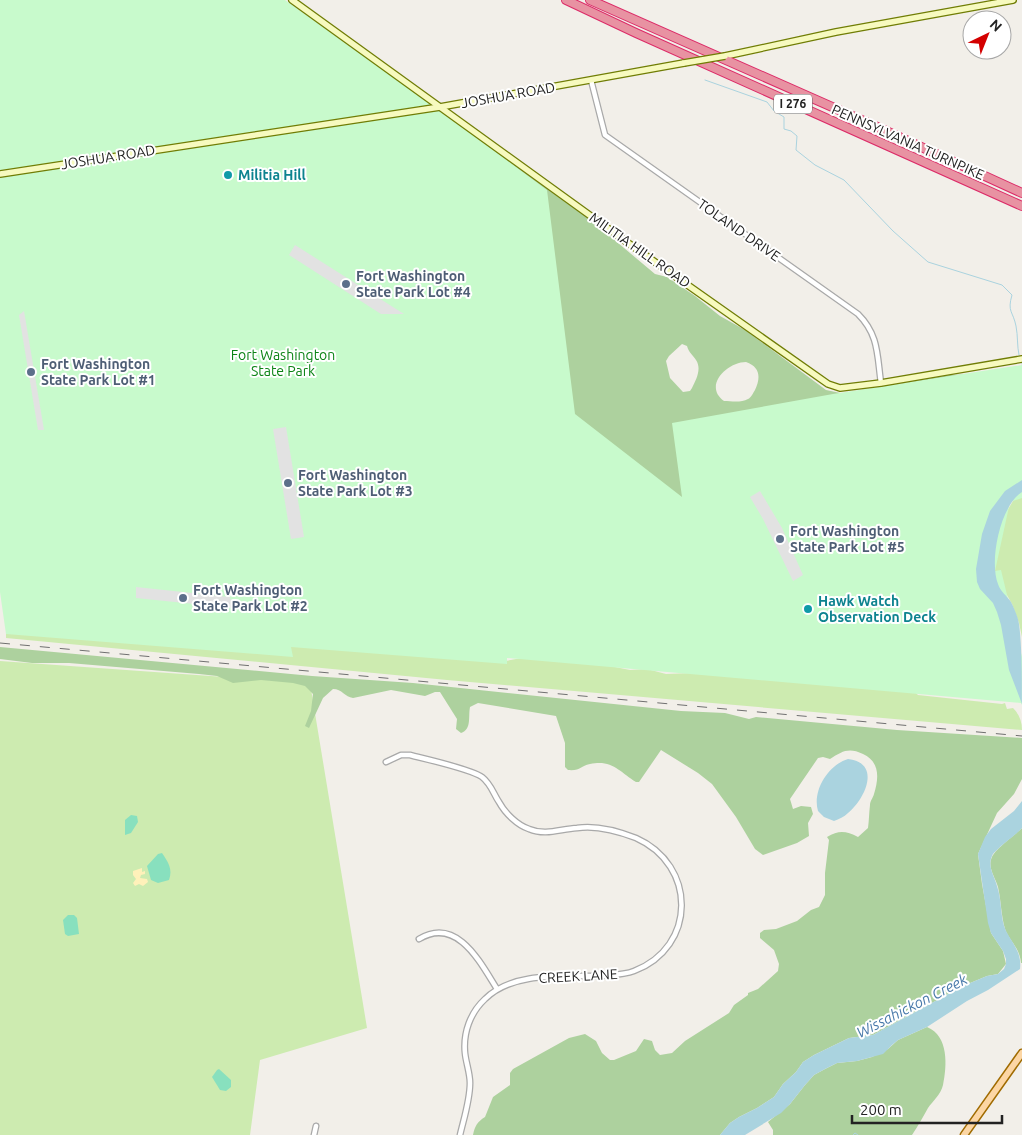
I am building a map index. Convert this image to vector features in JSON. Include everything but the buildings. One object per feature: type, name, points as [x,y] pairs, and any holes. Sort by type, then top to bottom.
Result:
[{"type":"highway","name":"PENNSYLVANIA TURNPIKE","points":[[566,0],[1022,206]]},
{"type":"highway","name":"PENNSYLVANIA TURNPIKE","points":[[590,0],[1022,193]]},
{"type":"main road","name":"MILITIA HILL ROAD","points":[[292,0],[635,248],[828,384],[840,388],[881,383],[1022,359]]},
{"type":"main road","name":"JOSHUA ROAD","points":[[0,174],[440,107],[725,56],[836,32],[1013,0]]},
{"type":"main road","points":[[964,1135],[1022,1054]]},
{"type":"street","name":"TOLAND DRIVE","points":[[591,80],[605,135],[858,314],[868,324],[874,335],[881,383]]},
{"type":"street","name":"CREEK LANE","points":[[386,762],[401,755],[410,755],[477,774],[492,789],[507,813],[521,826],[528,829],[544,833],[592,827],[635,838],[661,855],[674,873],[679,884],[682,904],[680,921],[671,942],[659,957],[643,968],[625,974],[525,979],[496,989],[476,1009],[467,1029],[465,1054],[470,1086],[460,1135]]},
{"type":"street","points":[[419,940],[433,933],[441,933],[457,938],[475,954],[496,989]]},
{"type":"street","points":[[314,1135],[316,1126]]},
{"type":"green space","name":"Fort Washington State Park","points":[[0,0],[285,0],[429,102],[547,190],[575,414],[682,497],[672,423],[833,394],[1022,365],[1022,498],[1010,502],[995,571],[1001,570],[1022,657],[1022,705],[1021,703],[507,658],[507,664],[291,647],[293,657],[6,634],[0,592]]},
{"type":"green space","points":[[441,112],[593,222],[655,274],[667,277],[720,316],[745,330],[826,390],[845,394],[949,375],[974,374],[767,545],[40,176]],"holes":[[[682,344],[687,346],[698,363],[698,374],[692,388],[690,391],[683,392],[670,378],[666,361]],[[746,362],[751,364],[758,373],[755,390],[750,398],[745,400],[724,401],[718,395],[716,389],[720,376],[732,366]]]},
{"type":"green space","points":[[1022,492],[1022,637],[1012,604],[994,572],[997,543],[1004,516],[1016,496]]},
{"type":"green space","points":[[6,622],[508,654],[506,661],[538,659],[610,666],[630,670],[647,669],[666,674],[692,673],[913,690],[918,695],[1005,703],[1007,709],[1013,708],[1017,713],[1021,721],[1022,730],[447,680],[6,638]]},
{"type":"green space","points":[[0,647],[312,676],[413,683],[681,711],[725,713],[749,719],[756,717],[897,730],[1022,738],[1022,779],[1014,794],[997,813],[978,854],[991,933],[1003,951],[1006,964],[998,974],[987,976],[963,986],[873,1035],[849,1038],[814,1055],[803,1062],[774,1097],[730,1123],[720,1135],[473,1135],[477,1124],[485,1117],[493,1097],[510,1085],[510,1073],[513,1069],[569,1038],[585,1034],[596,1041],[602,1053],[610,1060],[636,1051],[644,1039],[652,1041],[655,1050],[660,1055],[672,1053],[685,1041],[729,1013],[734,1005],[748,995],[748,993],[758,989],[778,971],[779,964],[774,950],[760,938],[760,933],[764,930],[776,929],[797,921],[811,910],[819,907],[825,895],[825,873],[829,840],[827,837],[842,832],[858,837],[868,828],[870,804],[876,788],[877,776],[873,761],[863,754],[850,750],[830,759],[818,758],[790,799],[793,809],[801,806],[811,807],[813,814],[808,823],[809,836],[797,843],[763,855],[755,849],[736,817],[712,784],[661,750],[639,782],[636,782],[615,767],[604,763],[590,764],[576,770],[568,770],[565,767],[565,743],[556,716],[478,703],[470,707],[467,729],[461,733],[456,729],[457,719],[440,692],[425,696],[391,690],[353,698],[339,690],[333,689],[323,698],[309,728],[305,726],[311,711],[313,694],[305,686],[261,680],[233,683],[217,676],[199,674],[69,663],[32,663],[0,659]]},
{"type":"green space","points":[[0,661],[310,683],[367,1028],[260,1060],[250,1135],[0,1135]]},
{"type":"green space","points":[[131,815],[137,816],[138,822],[131,833],[125,835],[125,820]]},
{"type":"green space","points":[[1022,828],[1021,963],[1019,953],[1005,929],[998,887],[990,864],[997,850]]},
{"type":"green space","points":[[162,853],[169,866],[170,876],[169,880],[158,883],[151,880],[147,866],[158,854]]},
{"type":"green space","points":[[68,915],[74,915],[77,918],[79,934],[68,936],[65,934],[63,920]]},
{"type":"green space","points":[[927,1027],[934,1031],[943,1044],[945,1061],[943,1085],[912,1135],[773,1135],[773,1130],[768,1122],[790,1104],[814,1075],[837,1063],[872,1057],[888,1049],[898,1040]]},
{"type":"green space","points":[[219,1069],[231,1080],[231,1087],[226,1091],[220,1090],[212,1077]]},
{"type":"sand","points":[[142,868],[142,872],[145,871],[145,874],[141,875],[140,878],[147,879],[148,882],[143,886],[139,884],[135,886],[133,883],[136,879],[133,871]]},
{"type":"shaded area","name":"Fort Washington State Park Lot #4","points":[[295,245],[404,314],[381,314],[289,255]]},
{"type":"shaded area","name":"Fort Washington State Park Lot #1","points":[[24,311],[44,430],[38,430],[19,315]]},
{"type":"shaded area","name":"Fort Washington State Park Lot #3","points":[[286,427],[304,537],[291,539],[273,429]]},
{"type":"shaded area","name":"Fort Washington State Park Lot #5","points":[[760,491],[782,528],[803,575],[793,581],[763,519],[750,497]]},
{"type":"shaded area","name":"Fort Washington State Park Lot #2","points":[[136,587],[230,597],[233,608],[136,598]]},
{"type":"water","points":[[1022,480],[1022,492],[1014,499],[1002,521],[998,535],[995,562],[999,587],[1011,602],[1018,621],[1021,652],[1022,704],[1009,670],[997,612],[993,603],[980,589],[977,582],[976,569],[982,534],[990,511],[1005,491]]},
{"type":"water","points":[[848,759],[858,762],[865,767],[867,782],[860,799],[854,807],[845,816],[834,821],[824,817],[818,811],[817,795],[828,773],[841,762]]},
{"type":"water","points":[[1022,801],[1022,828],[994,853],[990,864],[999,891],[1004,926],[1020,958],[1020,969],[927,1027],[898,1040],[883,1054],[857,1061],[837,1063],[814,1075],[781,1113],[745,1135],[720,1135],[730,1123],[774,1097],[803,1062],[814,1055],[849,1038],[873,1035],[963,986],[987,976],[998,974],[1004,969],[1006,959],[991,933],[988,923],[978,854],[985,837],[991,829],[1014,811]]},
{"type":"waterway","points":[[705,80],[767,102],[774,111],[784,117],[784,129],[791,131],[797,136],[796,150],[815,165],[844,180],[893,231],[928,262],[1002,285],[1012,295],[1010,308],[1016,326],[1019,355]]},
{"type":"waterway","points":[[853,1135],[855,1133],[858,1135]]},
{"type":"railway","points":[[0,643],[1022,736]]},
{"type":"place","name":"Militia Hill","points":[[228,175]]},
{"type":"place","name":"Fort Washington State Park Lot #4","points":[[346,284]]},
{"type":"place","name":"Fort Washington State Park Lot #1","points":[[31,372]]},
{"type":"place","name":"Fort Washington State Park Lot #3","points":[[288,483]]},
{"type":"place","name":"Fort Washington State Park Lot #5","points":[[780,539]]},
{"type":"place","name":"Fort Washington State Park Lot #2","points":[[183,598]]},
{"type":"place","name":"Hawk Watch Observation Deck","points":[[808,609]]},
{"type":"water label","name":"Wissahickon Creek","points":[[912,1006]]}]
